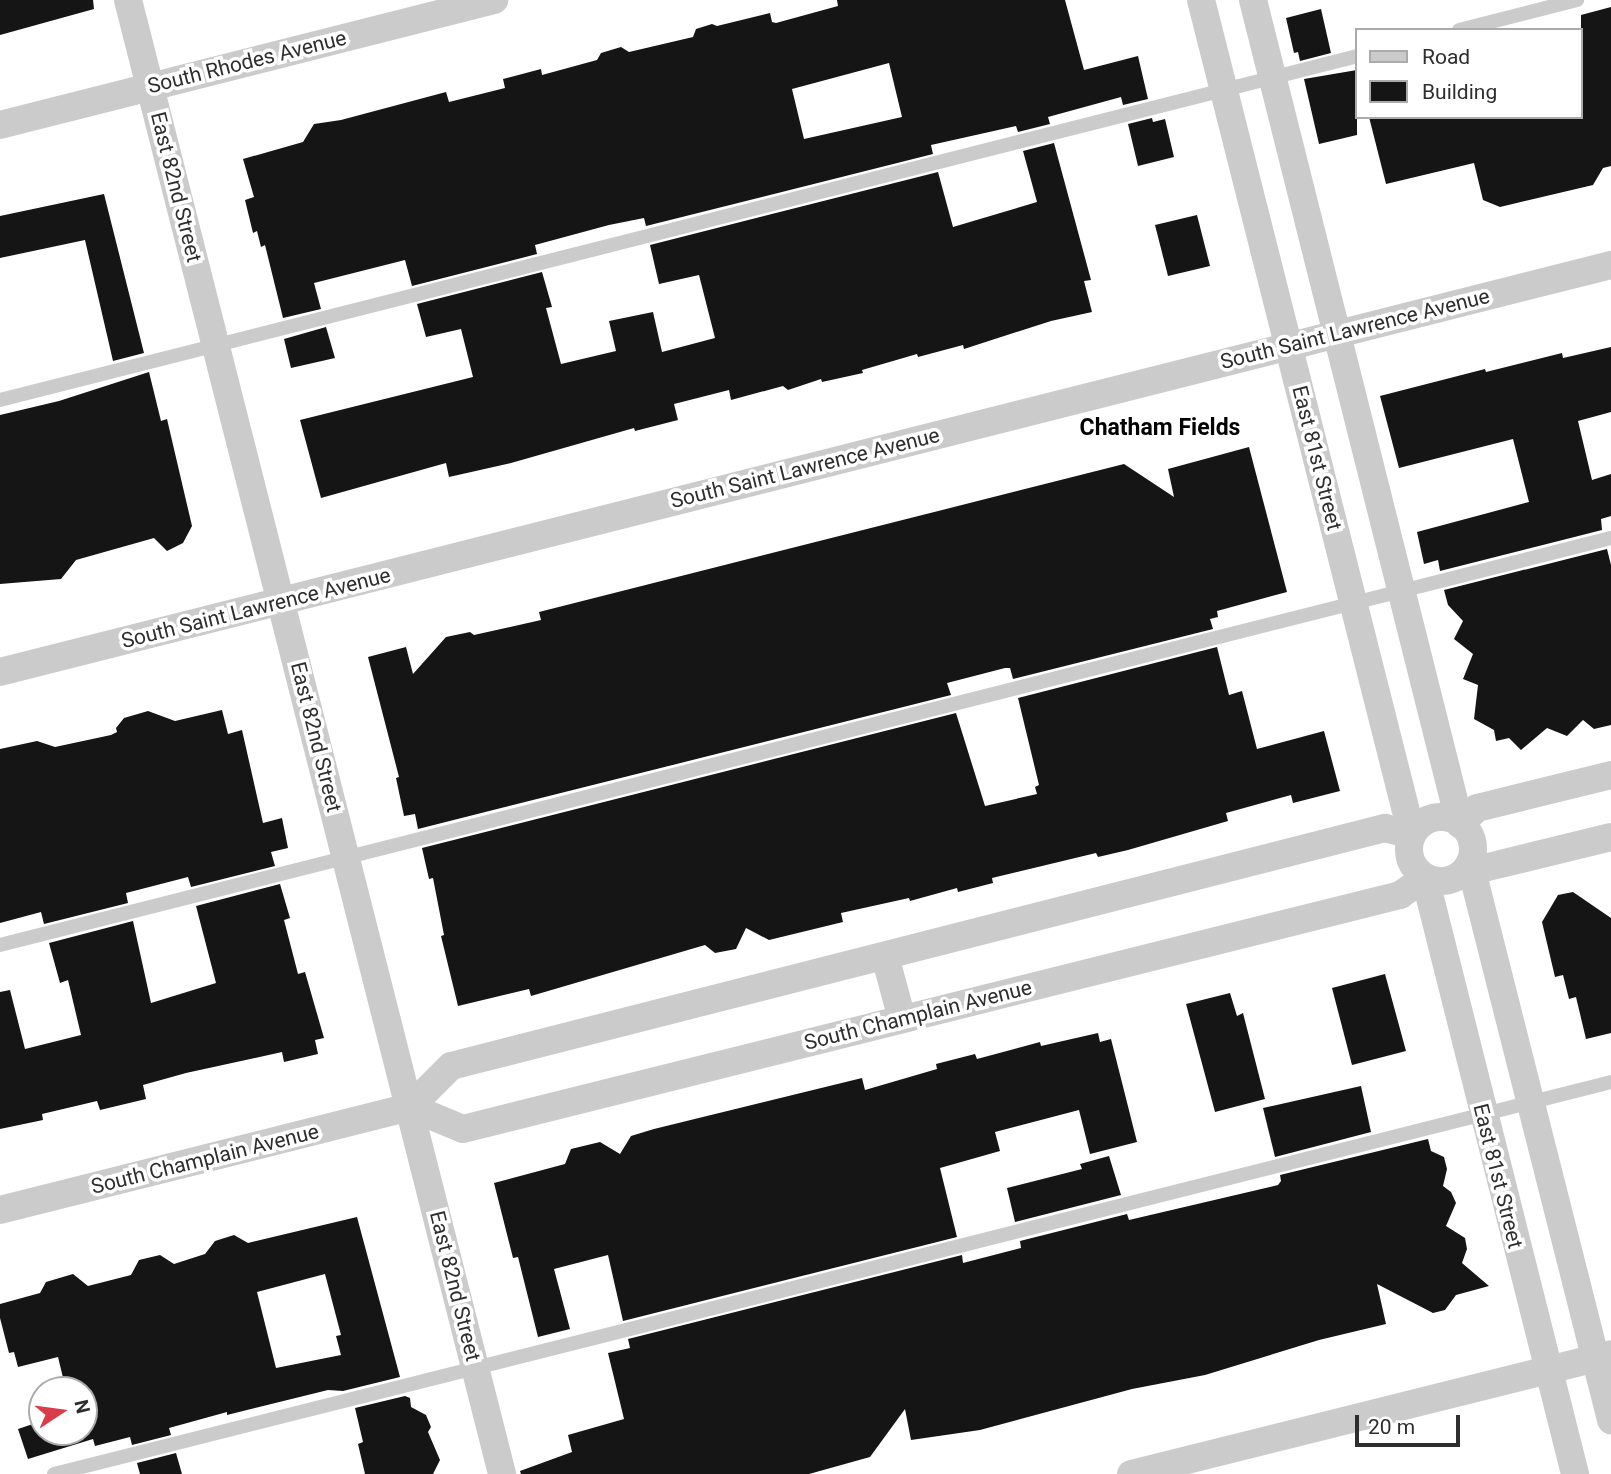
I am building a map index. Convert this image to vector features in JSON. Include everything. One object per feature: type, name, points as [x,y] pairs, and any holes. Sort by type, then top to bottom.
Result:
[{"type":"street","name":"East 82nd Street","points":[[128,0],[502,1474]]},
{"type":"street","name":"South Rhodes Avenue","points":[[0,125],[494,0]]},
{"type":"street","name":"East 81st Street","points":[[1201,0],[1412,835]]},
{"type":"street","points":[[1253,0],[1461,824],[1472,842],[1470,863],[1531,1103],[1603,1356],[1611,1420]]},
{"type":"street","name":"South Saint Lawrence Avenue","points":[[0,672],[1611,265]]},
{"type":"street","points":[[1461,824],[1477,808],[1611,775]]},
{"type":"street","points":[[1461,824],[1445,817],[1424,822],[1412,835],[1409,855],[1416,871],[1425,878],[1447,881],[1464,872],[1470,863]]},
{"type":"street","points":[[410,1107],[451,1066],[1385,828],[1412,835]]},
{"type":"street","points":[[1470,863],[1484,868],[1611,836]]},
{"type":"street","name":"East 81st Street","points":[[1425,878],[1575,1474]]},
{"type":"street","name":"South Champlain Avenue","points":[[0,1210],[410,1107],[463,1129],[1401,895],[1425,878]]},
{"type":"street","points":[[885,956],[902,1019]]},
{"type":"street","points":[[1132,1474],[1603,1356]]},
{"type":"lane","points":[[1468,28],[1577,0]]},
{"type":"lane","points":[[0,400],[1356,56]]},
{"type":"lane","points":[[0,945],[1611,538]]},
{"type":"lane","points":[[54,1474],[1611,1082]]},
{"type":"building","points":[[0,0],[93,0],[94,9],[0,35]]},
{"type":"building","points":[[837,0],[1065,0],[1084,70],[1138,56],[1148,99],[1123,105],[1121,97],[1048,117],[1050,124],[1018,132],[1016,126],[931,145],[933,154],[646,226],[644,218],[609,225],[535,245],[537,254],[412,286],[405,260],[314,283],[321,309],[283,318],[265,245],[261,247],[257,231],[253,233],[245,200],[254,197],[243,159],[303,142],[314,124],[341,120],[446,92],[449,102],[505,88],[503,79],[541,69],[542,75],[597,60],[601,53],[621,47],[629,52],[693,37],[696,29],[712,24],[717,26],[770,13],[772,22],[776,23],[838,6]],"holes":[[[889,63],[902,117],[804,139],[792,89]]]},
{"type":"building","points":[[1611,7],[1611,166],[1603,168],[1593,185],[1500,207],[1483,200],[1474,163],[1386,184],[1370,119],[1583,119],[1581,15]]},
{"type":"building","points":[[1321,9],[1331,53],[1300,61],[1298,52],[1294,53],[1286,18]]},
{"type":"building","points":[[1356,70],[1357,135],[1319,144],[1304,79]]},
{"type":"building","points":[[1152,118],[1153,122],[1165,119],[1174,157],[1138,166],[1128,124]]},
{"type":"building","points":[[1054,143],[1091,280],[1084,281],[1092,312],[1051,321],[964,349],[963,345],[918,357],[917,354],[862,370],[863,373],[822,382],[821,379],[788,390],[783,386],[731,400],[729,390],[674,404],[678,420],[635,431],[634,428],[511,463],[449,477],[446,463],[321,498],[300,420],[473,377],[461,329],[426,337],[417,304],[542,272],[552,307],[546,308],[561,364],[616,351],[609,321],[653,312],[662,352],[715,338],[699,275],[659,284],[650,245],[938,172],[953,227],[1037,202],[1023,151]]},
{"type":"building","points":[[104,194],[144,353],[113,361],[85,240],[0,258],[0,216]]},
{"type":"building","points":[[1197,215],[1210,266],[1168,276],[1155,225]]},
{"type":"building","points":[[326,327],[335,358],[291,368],[284,339]]},
{"type":"building","points":[[1611,347],[1611,412],[1578,421],[1592,480],[1611,474],[1611,516],[1601,519],[1602,530],[1440,571],[1438,560],[1424,564],[1417,532],[1529,502],[1513,439],[1399,468],[1380,396],[1485,369],[1486,372],[1562,353],[1563,358]]},
{"type":"building","points":[[149,372],[161,421],[167,419],[192,526],[183,543],[167,551],[154,538],[76,560],[61,579],[0,584],[0,415],[59,401]]},
{"type":"building","points":[[1249,447],[1287,592],[1217,611],[1218,617],[1210,619],[1213,629],[1013,679],[1010,668],[1005,668],[947,683],[951,695],[418,829],[415,814],[404,816],[396,778],[399,777],[368,657],[406,647],[413,674],[446,637],[470,632],[474,635],[541,620],[539,612],[1124,464],[1174,497],[1168,469]]},
{"type":"building","points":[[1607,549],[1611,565],[1611,725],[1594,729],[1583,720],[1567,736],[1547,728],[1521,750],[1509,738],[1496,741],[1494,730],[1474,719],[1478,685],[1463,679],[1473,654],[1454,639],[1463,621],[1448,605],[1444,590]]},
{"type":"building","points":[[1217,647],[1229,695],[1242,691],[1257,749],[1324,731],[1340,791],[1293,803],[1291,795],[1226,813],[1228,821],[1128,850],[1098,857],[1096,853],[992,878],[993,883],[958,892],[957,888],[910,901],[909,898],[841,913],[843,922],[769,940],[746,928],[736,949],[715,953],[705,945],[531,996],[529,989],[458,1006],[441,936],[444,935],[433,878],[429,879],[422,848],[956,713],[985,806],[1037,794],[1035,787],[1039,785],[1018,698]]},
{"type":"building","points":[[222,710],[228,734],[242,730],[263,823],[282,818],[288,848],[271,852],[275,866],[191,887],[188,877],[126,893],[128,903],[44,924],[41,912],[0,923],[0,749],[37,741],[55,747],[111,735],[117,732],[116,728],[124,718],[148,711],[175,721]]},
{"type":"building","points":[[280,884],[290,918],[284,920],[298,974],[305,972],[324,1038],[315,1040],[318,1054],[284,1062],[282,1052],[186,1073],[143,1085],[146,1099],[100,1110],[97,1101],[42,1114],[43,1120],[0,1129],[0,992],[10,990],[25,1049],[81,1035],[68,980],[60,983],[49,943],[133,921],[151,1003],[216,983],[196,906]]},
{"type":"building","points":[[1573,892],[1611,918],[1611,1033],[1586,1039],[1576,997],[1569,999],[1563,975],[1555,977],[1542,922],[1558,895]]},
{"type":"building","points":[[1385,974],[1406,1051],[1352,1065],[1332,988]]},
{"type":"building","points":[[1230,993],[1237,1016],[1243,1013],[1265,1099],[1215,1112],[1186,1004]]},
{"type":"building","points":[[1098,1033],[1100,1042],[1111,1039],[1137,1142],[1090,1154],[1079,1110],[995,1132],[1000,1151],[940,1168],[957,1237],[623,1321],[608,1255],[554,1269],[570,1329],[538,1337],[518,1257],[513,1258],[494,1183],[565,1164],[571,1149],[600,1142],[620,1154],[631,1136],[654,1129],[862,1078],[865,1090],[937,1069],[936,1064],[975,1054],[977,1059],[1040,1042],[1041,1046]]},
{"type":"building","points":[[1361,1086],[1371,1132],[1275,1157],[1263,1108]]},
{"type":"building","points":[[1428,1139],[1431,1151],[1444,1157],[1447,1169],[1443,1186],[1451,1192],[1456,1203],[1446,1226],[1465,1238],[1467,1249],[1462,1263],[1489,1286],[1456,1295],[1445,1310],[1433,1313],[1377,1284],[1386,1324],[1319,1340],[1205,1375],[1132,1389],[980,1430],[911,1440],[905,1409],[870,1457],[809,1474],[521,1474],[520,1471],[572,1452],[568,1435],[624,1419],[608,1353],[630,1348],[628,1339],[962,1255],[963,1263],[1021,1248],[1020,1241],[1127,1214],[1129,1220],[1278,1185],[1281,1181],[1280,1175]]},
{"type":"building","points":[[1109,1156],[1121,1195],[1015,1222],[1007,1188],[1082,1169],[1080,1164]]},
{"type":"building","points":[[357,1217],[400,1377],[343,1391],[328,1390],[227,1415],[227,1412],[169,1428],[171,1435],[132,1445],[130,1437],[98,1445],[98,1376],[63,1376],[58,1357],[18,1367],[14,1352],[9,1353],[0,1318],[0,1304],[40,1293],[46,1282],[73,1274],[88,1286],[131,1275],[139,1260],[160,1255],[174,1264],[205,1254],[215,1241],[234,1235],[248,1243]],"holes":[[[325,1274],[341,1335],[336,1336],[341,1355],[276,1368],[257,1292]]]},
{"type":"building","points":[[405,1396],[410,1398],[411,1407],[426,1415],[431,1427],[428,1432],[440,1460],[433,1474],[365,1474],[358,1444],[363,1442],[355,1408]]},
{"type":"building","points":[[28,1426],[28,1446],[70,1446],[28,1459],[18,1429]]},
{"type":"building","points":[[176,1453],[182,1474],[140,1474],[137,1463]]},
{"type":"district","name":"Chatham Fields","points":[[1160,428]]}]
